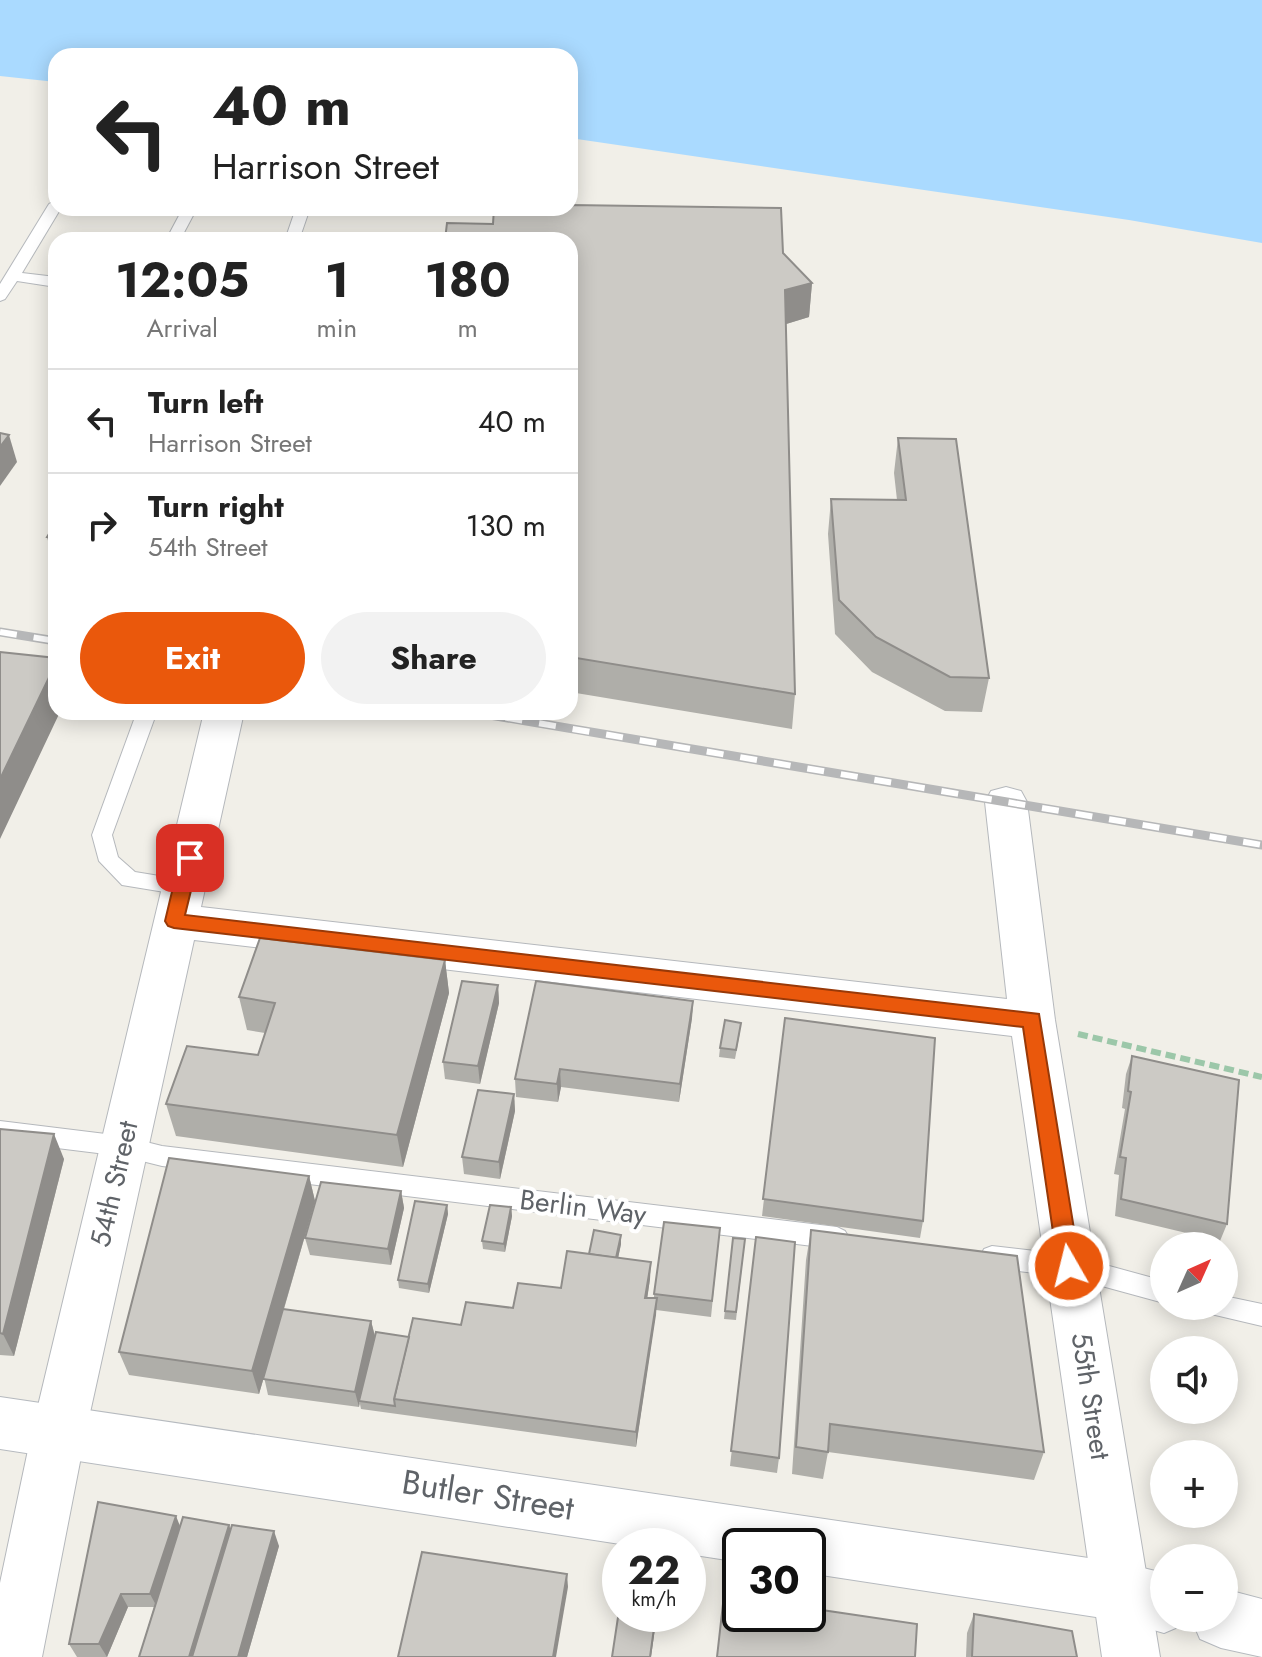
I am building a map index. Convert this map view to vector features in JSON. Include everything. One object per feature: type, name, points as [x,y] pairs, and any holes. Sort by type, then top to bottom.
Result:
[{"type":"main road","name":"Butler Street","points":[[0,1423],[1143,1598]]},
{"type":"main road","points":[[1238,1623],[1262,1629]]},
{"type":"street","name":"54th Street","points":[[13,1657],[122,1146],[222,720]]},
{"type":"street","name":"55th Street","points":[[1006,802],[1032,1020],[1069,1266],[1143,1598],[1131,1657]]},
{"type":"street","points":[[178,904],[1032,1020]]},
{"type":"lane","points":[[0,296],[49,216]]},
{"type":"lane","points":[[12,276],[48,281]]},
{"type":"lane","points":[[144,720],[102,835],[109,861],[129,879],[178,904]]},
{"type":"lane","name":"Berlin Way","points":[[0,1131],[122,1146],[162,1156],[866,1241]]},
{"type":"lane","points":[[975,1255],[1069,1266],[1150,1288]]},
{"type":"lane","points":[[1238,1310],[1262,1315]]},
{"type":"path","points":[[1032,1020],[1262,1077]]},
{"type":"water","points":[[0,0],[1262,0],[1262,243],[1129,220],[578,139],[578,48],[48,48],[48,81],[0,76]]},
{"type":"building","points":[[578,205],[781,208],[783,253],[812,283],[785,290],[795,694],[578,658],[578,232],[446,232],[447,223],[493,224],[494,216],[578,216]]},
{"type":"building","points":[[0,433],[9,435],[0,447]]},
{"type":"building","points":[[898,438],[956,439],[989,678],[950,677],[876,637],[839,600],[831,499],[906,500]]},
{"type":"building","points":[[0,652],[48,657],[48,680],[0,779]]},
{"type":"building","points":[[260,938],[445,960],[397,1135],[166,1104],[187,1046],[258,1055],[275,1003],[239,997]]},
{"type":"building","points":[[462,981],[498,985],[478,1066],[443,1062]]},
{"type":"building","points":[[536,981],[693,1001],[680,1084],[560,1069],[557,1084],[515,1079]]},
{"type":"building","points":[[785,1018],[935,1038],[923,1221],[763,1199]]},
{"type":"building","points":[[725,1020],[741,1023],[736,1050],[720,1048]]},
{"type":"building","points":[[1132,1056],[1239,1080],[1227,1224],[1121,1199],[1126,1158],[1120,1157],[1131,1092],[1128,1091]]},
{"type":"building","points":[[478,1090],[514,1094],[499,1162],[462,1157]]},
{"type":"building","points":[[0,1129],[54,1134],[3,1334],[0,1333]]},
{"type":"building","points":[[169,1158],[309,1176],[252,1371],[119,1352]]},
{"type":"building","points":[[321,1182],[401,1191],[388,1249],[305,1238]]},
{"type":"building","points":[[415,1201],[447,1205],[428,1284],[398,1280]]},
{"type":"building","points":[[490,1205],[511,1207],[504,1244],[482,1241]]},
{"type":"building","points":[[664,1222],[720,1228],[712,1301],[654,1294]]},
{"type":"building","points":[[594,1230],[621,1235],[616,1258],[589,1254]]},
{"type":"building","points":[[811,1230],[1017,1256],[1044,1452],[830,1424],[828,1452],[796,1447]]},
{"type":"building","points":[[756,1237],[795,1242],[779,1458],[731,1451]]},
{"type":"building","points":[[733,1238],[745,1239],[736,1312],[725,1311]]},
{"type":"building","points":[[567,1251],[651,1262],[645,1298],[657,1298],[636,1432],[394,1399],[413,1318],[461,1325],[466,1302],[513,1308],[518,1283],[561,1288]]},
{"type":"building","points":[[283,1309],[371,1321],[355,1392],[263,1379]]},
{"type":"building","points":[[376,1332],[409,1337],[395,1406],[359,1401]]},
{"type":"building","points":[[98,1502],[176,1516],[150,1594],[121,1594],[99,1644],[69,1644]]},
{"type":"building","points":[[183,1517],[229,1525],[189,1657],[139,1657]]},
{"type":"building","points":[[232,1525],[274,1531],[238,1657],[192,1657]]},
{"type":"building","points":[[422,1552],[567,1574],[553,1657],[398,1657]]},
{"type":"building","points":[[826,1611],[917,1624],[915,1657],[717,1657],[722,1613],[722,1632],[826,1632]]},
{"type":"building","points":[[974,1614],[1072,1631],[1077,1657],[972,1657]]},
{"type":"building","points":[[616,1632],[653,1632],[650,1657],[612,1657]]},
{"type":"railway","points":[[0,632],[48,640]]},
{"type":"railway","points":[[520,720],[1262,845]]},
{"type":"route","points":[[190,858],[174,921],[1032,1020],[1069,1266]]}]
